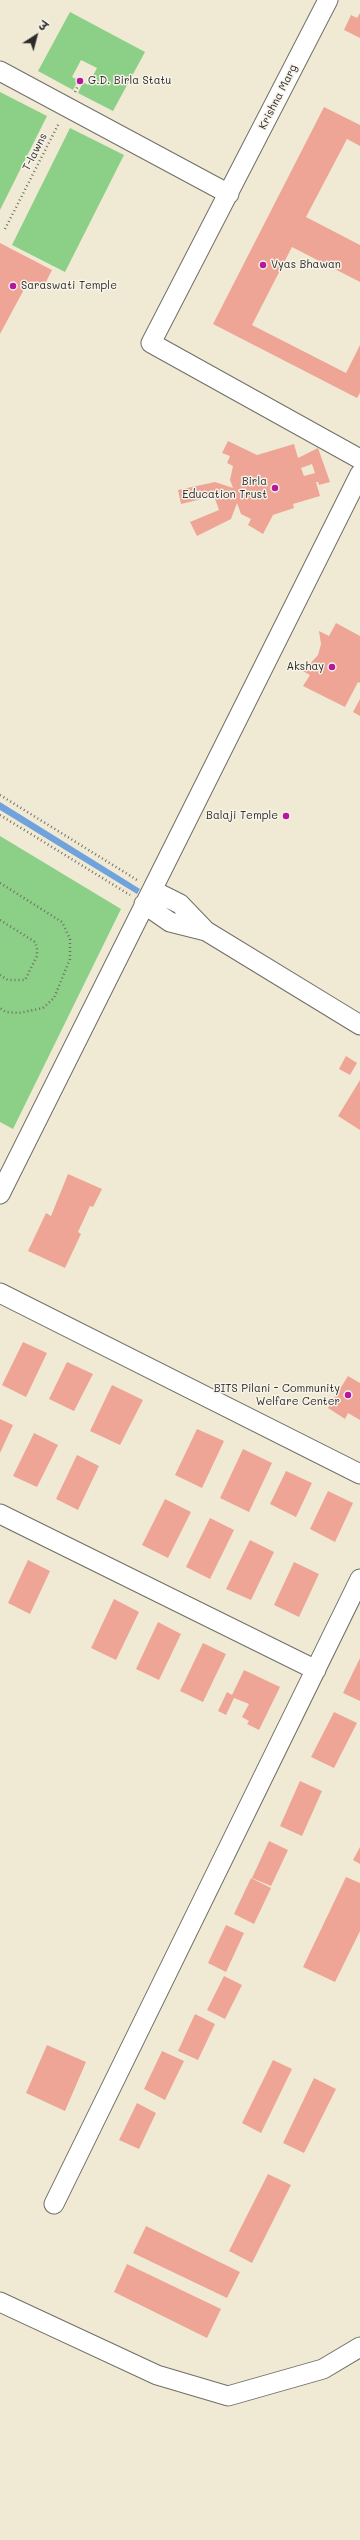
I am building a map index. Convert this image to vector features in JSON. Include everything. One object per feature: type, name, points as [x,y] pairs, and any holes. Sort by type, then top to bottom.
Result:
[{"type":"street","name":"Krishna Marg","points":[[328,0],[151,343],[360,459]]},
{"type":"street","points":[[0,71],[229,194]]},
{"type":"street","points":[[0,1194],[360,474]]},
{"type":"street","points":[[148,897],[180,904],[206,931],[360,1025]]},
{"type":"street","points":[[0,1293],[360,1474]]},
{"type":"street","points":[[0,1514],[316,1670]]},
{"type":"street","points":[[54,2204],[360,1579]]},
{"type":"street","points":[[0,2302],[157,2375],[228,2396],[323,2369],[360,2347]]},
{"type":"path","name":"T-lawns","points":[[5,230],[80,81]]},
{"type":"path","points":[[0,795],[148,897]]},
{"type":"path","points":[[0,815],[148,897]]},
{"type":"path","points":[[0,883],[62,922],[70,939],[70,959],[54,998],[43,1008],[19,1013],[6,1012],[0,1008]]},
{"type":"path","points":[[0,920],[35,942],[38,948],[37,956],[25,980],[8,980],[0,975]]},
{"type":"green space","points":[[70,12],[145,52],[113,111],[78,93],[83,82],[88,85],[97,68],[81,60],[72,77],[78,80],[73,90],[38,71]]},
{"type":"green space","points":[[0,92],[47,116],[0,210]]},
{"type":"green space","points":[[70,128],[124,155],[65,272],[12,245]]},
{"type":"green space","points":[[0,836],[121,909],[13,1129],[0,1122]]},
{"type":"water","points":[[0,802],[140,889],[137,894],[0,810]]},
{"type":"building","points":[[360,13],[360,38],[344,30],[351,15],[357,18]]},
{"type":"building","name":"Vyas Bhawan","points":[[324,107],[360,125],[360,146],[347,139],[306,217],[360,245],[360,282],[292,247],[252,325],[346,373],[360,345],[360,393],[357,398],[213,324]]},
{"type":"building","name":"Saraswati Temple","points":[[0,243],[52,270],[42,290],[28,282],[0,334]]},
{"type":"building","name":"Birla Education Trust","points":[[228,441],[257,455],[294,444],[298,458],[318,448],[330,482],[319,485],[318,482],[316,482],[320,496],[293,504],[294,508],[273,515],[263,534],[248,525],[251,519],[241,514],[237,503],[231,519],[197,536],[190,522],[219,510],[214,496],[181,504],[178,490],[215,482],[233,488],[230,480],[233,466],[227,463],[230,456],[222,453]],"holes":[[[312,464],[315,473],[304,476],[301,468]]]},
{"type":"building","name":"Akshay","points":[[336,623],[360,636],[360,683],[358,682],[345,707],[303,686],[310,675],[299,669],[309,665],[318,655],[321,644],[319,631],[329,636]]},
{"type":"building","points":[[360,699],[360,716],[353,712]]},
{"type":"building","points":[[346,1056],[357,1063],[350,1075],[339,1069]]},
{"type":"building","points":[[360,1080],[360,1130],[338,1116]]},
{"type":"building","points":[[68,1174],[102,1189],[93,1207],[90,1206],[78,1232],[81,1234],[65,1268],[28,1251],[46,1213],[51,1216]]},
{"type":"building","points":[[23,1342],[47,1353],[26,1397],[2,1385]]},
{"type":"building","points":[[67,1362],[93,1374],[74,1411],[49,1399]]},
{"type":"building","name":"BITS Pilani - Community Welfare Center","points":[[348,1376],[360,1383],[360,1420],[348,1413],[345,1419],[328,1408]]},
{"type":"building","points":[[112,1385],[143,1400],[120,1445],[90,1431]]},
{"type":"building","points":[[0,1419],[13,1425],[0,1453]]},
{"type":"building","points":[[197,1429],[224,1441],[202,1488],[175,1475]]},
{"type":"building","points":[[34,1433],[58,1445],[37,1487],[13,1476]]},
{"type":"building","points":[[243,1449],[272,1463],[249,1512],[220,1498]]},
{"type":"building","points":[[77,1455],[99,1466],[78,1510],[56,1499]]},
{"type":"building","points":[[286,1471],[312,1483],[296,1517],[270,1504]]},
{"type":"building","points":[[328,1491],[353,1503],[335,1542],[310,1529]]},
{"type":"building","points":[[165,1499],[191,1512],[168,1558],[142,1545]]},
{"type":"building","points":[[210,1518],[234,1530],[210,1579],[186,1567]]},
{"type":"building","points":[[250,1540],[274,1552],[251,1600],[226,1589]]},
{"type":"building","points":[[28,1560],[50,1571],[30,1614],[8,1603]]},
{"type":"building","points":[[294,1562],[319,1574],[299,1617],[274,1605]]},
{"type":"building","points":[[114,1599],[139,1612],[116,1660],[91,1648]]},
{"type":"building","points":[[158,1622],[181,1634],[159,1680],[136,1669]]},
{"type":"building","points":[[203,1643],[226,1654],[203,1702],[180,1691]]},
{"type":"building","points":[[360,1658],[360,1701],[343,1693]]},
{"type":"building","points":[[244,1670],[280,1687],[259,1730],[247,1724],[249,1721],[242,1717],[249,1704],[234,1698],[226,1715],[218,1711],[227,1692],[232,1695]]},
{"type":"building","points":[[334,1712],[357,1723],[334,1768],[311,1757]]},
{"type":"building","points":[[300,1781],[322,1791],[302,1836],[280,1826]]},
{"type":"building","points":[[269,1841],[288,1850],[271,1886],[252,1878]]},
{"type":"building","points":[[360,1847],[360,1864],[353,1860]]},
{"type":"building","points":[[346,1877],[360,1883],[360,1931],[335,1982],[303,1967]]},
{"type":"building","points":[[251,1878],[271,1888],[254,1924],[234,1914]]},
{"type":"building","points":[[226,1925],[244,1933],[226,1972],[208,1963]]},
{"type":"building","points":[[224,1976],[242,1985],[225,2019],[207,2010]]},
{"type":"building","points":[[195,2014],[215,2024],[198,2060],[178,2051]]},
{"type":"building","points":[[47,2045],[86,2062],[65,2111],[26,2093]]},
{"type":"building","points":[[162,2051],[184,2061],[165,2100],[144,2089]]},
{"type":"building","points":[[273,2060],[292,2069],[261,2133],[242,2123]]},
{"type":"building","points":[[314,2078],[336,2089],[304,2153],[283,2143]]},
{"type":"building","points":[[137,2103],[156,2113],[139,2149],[119,2140]]},
{"type":"building","points":[[268,2174],[291,2185],[252,2263],[229,2251]]},
{"type":"building","points":[[146,2226],[240,2272],[227,2298],[133,2253]]},
{"type":"building","points":[[127,2264],[221,2309],[207,2338],[114,2292]]},
{"type":"place","name":"G.D. Birla Statu","points":[[80,81]]},
{"type":"place","name":"Vyas Bhawan","points":[[263,265]]},
{"type":"place","name":"Saraswati Temple","points":[[13,286]]},
{"type":"place","name":"Birla Education Trust","points":[[275,488]]},
{"type":"place","name":"Akshay","points":[[332,667]]},
{"type":"place","name":"Balaji Temple","points":[[286,816]]},
{"type":"place","name":"BITS Pilani - Community Welfare Center","points":[[348,1395]]}]
